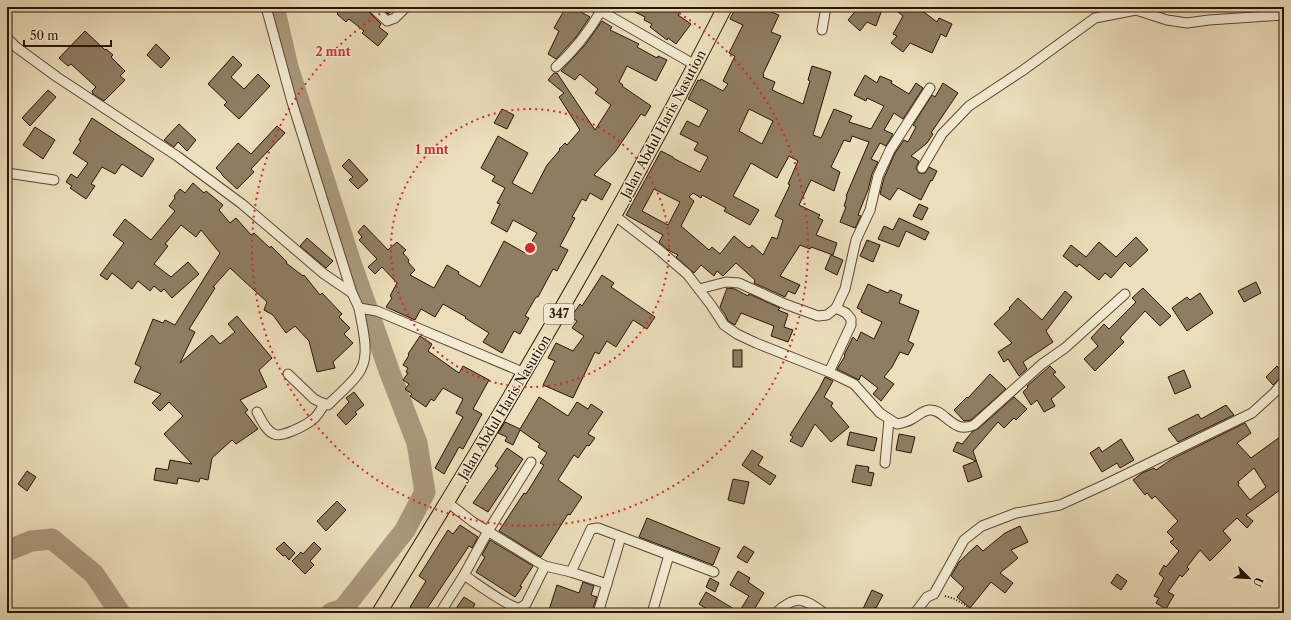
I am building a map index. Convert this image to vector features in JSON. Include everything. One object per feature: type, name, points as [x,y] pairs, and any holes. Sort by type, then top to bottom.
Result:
[{"type":"main road","name":"Jalan Abdul Haris Nasution","points":[[379,613],[448,502],[525,373],[614,215],[725,7]]},
{"type":"street","points":[[266,7],[292,102],[352,293],[362,309],[365,348],[364,364],[361,371],[328,405],[314,399],[288,374]]},
{"type":"street","points":[[372,7],[387,21],[395,18],[406,7]]},
{"type":"street","points":[[822,30],[826,7]]},
{"type":"street","points":[[556,67],[575,48],[588,32],[597,9],[695,65]]},
{"type":"street","points":[[922,168],[942,134],[969,106],[1022,71],[1095,18],[1136,10],[1182,23],[1284,15]]},
{"type":"street","points":[[7,38],[16,47],[57,77],[177,156],[242,204],[324,274],[352,293]]},
{"type":"street","points":[[699,289],[726,282],[739,283],[785,304],[818,316],[827,315],[836,308],[844,289],[856,240],[870,210],[878,176],[890,150],[930,88]]},
{"type":"street","points":[[7,173],[54,180]]},
{"type":"street","points":[[614,215],[658,248],[687,274],[711,305],[724,325],[737,334],[756,343],[829,372],[854,384],[880,413],[897,424],[913,419],[930,410],[936,411],[953,424],[968,428],[974,425],[1042,364],[1065,348],[1125,294]]},
{"type":"street","points":[[829,372],[851,325],[852,319],[846,313],[836,308]]},
{"type":"street","points":[[362,309],[377,311],[525,373]]},
{"type":"street","points":[[915,613],[927,597],[934,594],[964,540],[982,526],[1016,513],[1060,504],[1106,484],[1252,413],[1275,392],[1284,381]]},
{"type":"street","points":[[257,412],[267,429],[272,434],[278,436],[311,421],[319,413],[324,404]]},
{"type":"street","points":[[885,463],[889,420]]},
{"type":"street","points":[[440,613],[464,575],[488,531],[531,462]]},
{"type":"street","points":[[448,502],[473,522],[545,566],[571,572],[607,584]]},
{"type":"street","points":[[571,572],[590,529],[598,528],[714,572]]},
{"type":"street","points":[[598,613],[621,537]]},
{"type":"street","points":[[652,613],[669,555]]},
{"type":"street","points":[[464,575],[508,603],[521,608],[526,604],[545,566]]},
{"type":"street","points":[[776,613],[782,607],[796,600],[810,603],[824,613]]},
{"type":"path","points":[[934,594],[955,599],[978,613]]},
{"type":"building","points":[[331,7],[366,7],[381,24],[379,27],[388,34],[378,46],[362,33],[364,31],[349,19],[346,22]]},
{"type":"building","points":[[381,7],[396,7],[388,14]]},
{"type":"building","points":[[566,7],[572,7],[590,17],[576,37],[556,59],[548,54],[559,31],[554,28]]},
{"type":"building","points":[[625,7],[684,7],[678,15],[691,24],[676,44],[668,38],[667,40],[650,27],[652,24],[644,20],[645,17]]},
{"type":"building","points":[[736,7],[774,7],[771,12],[779,15],[771,32],[781,36],[763,74],[763,77],[775,82],[772,90],[803,104],[810,81],[808,80],[812,66],[831,72],[813,135],[821,138],[834,109],[852,116],[849,122],[871,129],[884,106],[867,98],[866,101],[854,95],[865,75],[877,83],[880,76],[892,81],[891,83],[909,94],[916,83],[923,88],[903,119],[894,113],[884,130],[893,134],[886,146],[880,143],[871,159],[878,162],[872,174],[868,190],[858,215],[861,216],[855,228],[840,222],[846,207],[844,206],[846,196],[869,142],[852,136],[850,142],[844,140],[831,167],[840,172],[834,191],[811,180],[799,205],[820,215],[818,218],[823,220],[816,235],[837,243],[833,255],[811,247],[810,249],[800,245],[780,276],[800,285],[795,294],[788,291],[785,297],[754,283],[755,280],[736,263],[723,276],[717,271],[714,276],[701,265],[694,273],[676,257],[678,255],[668,250],[659,242],[663,235],[626,215],[661,151],[700,172],[708,157],[694,150],[698,143],[680,134],[687,121],[699,127],[708,110],[688,99],[698,80],[700,81],[701,79],[723,91],[728,84],[723,81],[735,56],[729,53],[743,25],[730,19]],"holes":[[[749,109],[773,121],[762,144],[739,131]],[[789,156],[798,161],[788,184],[790,185],[775,216],[783,220],[777,239],[772,237],[763,255],[752,245],[750,248],[747,247],[734,236],[720,254],[712,247],[709,250],[681,226],[694,201],[689,197],[693,193],[701,198],[702,195],[726,208],[724,211],[750,225],[759,210],[733,196],[751,163],[777,178]],[[654,189],[680,202],[668,225],[642,211]]]},
{"type":"building","points":[[859,7],[883,7],[876,26],[867,22],[860,31],[848,20]]},
{"type":"building","points":[[892,7],[917,7],[937,22],[939,18],[952,24],[946,37],[941,34],[932,53],[910,43],[903,52],[891,43],[897,36],[893,34],[903,16]]},
{"type":"building","points":[[602,21],[612,27],[610,30],[639,44],[637,47],[657,58],[658,56],[667,60],[656,81],[627,66],[619,82],[623,85],[622,86],[651,106],[645,116],[641,114],[615,152],[594,175],[611,184],[602,200],[590,193],[586,201],[582,199],[572,217],[575,218],[560,246],[568,250],[557,271],[553,269],[538,297],[536,297],[525,316],[529,318],[520,334],[514,331],[502,353],[483,342],[489,333],[465,318],[466,317],[443,304],[435,317],[421,309],[415,320],[386,307],[392,298],[390,296],[397,283],[382,267],[375,274],[368,267],[377,259],[359,240],[362,237],[358,232],[364,225],[388,250],[397,242],[406,250],[403,253],[415,270],[410,275],[434,288],[447,265],[459,272],[458,274],[480,287],[504,241],[525,253],[537,233],[513,220],[507,232],[491,223],[500,204],[497,203],[505,188],[492,181],[495,176],[481,168],[498,136],[528,153],[512,183],[532,194],[547,165],[560,150],[559,149],[565,143],[567,145],[580,130],[559,97],[564,93],[548,80],[554,73],[557,73],[595,130],[611,105],[595,93],[598,89],[580,74],[575,80],[561,71],[585,45]]},
{"type":"building","points":[[85,31],[105,50],[106,49],[113,55],[111,57],[125,71],[120,76],[125,80],[104,101],[93,94],[92,91],[96,87],[71,64],[68,66],[59,58]]},
{"type":"building","points":[[156,44],[170,58],[161,68],[147,55]]},
{"type":"building","points":[[233,56],[242,65],[231,77],[244,89],[258,74],[270,86],[239,119],[224,105],[227,102],[208,84]]},
{"type":"building","points":[[943,83],[958,93],[931,133],[933,134],[927,143],[911,156],[919,161],[916,168],[919,173],[925,173],[929,167],[937,171],[921,200],[898,188],[890,200],[880,194],[884,178],[895,153],[904,140],[908,142],[916,127],[913,125],[932,95],[935,97]]},
{"type":"building","points":[[48,90],[56,97],[30,126],[22,118]]},
{"type":"building","points":[[502,109],[514,115],[507,129],[494,123]]},
{"type":"building","points":[[92,118],[154,159],[142,177],[122,164],[115,174],[102,167],[91,184],[95,186],[86,199],[70,188],[72,186],[66,182],[71,174],[77,178],[88,163],[73,153],[81,141],[79,140]]},
{"type":"building","points":[[179,124],[196,140],[187,151],[178,142],[174,147],[164,140]]},
{"type":"building","points":[[277,126],[285,133],[251,169],[254,172],[237,189],[216,168],[238,143],[251,154]]},
{"type":"building","points":[[35,127],[55,140],[43,159],[23,145]]},
{"type":"building","points":[[349,159],[368,180],[358,189],[349,180],[353,177],[342,166]]},
{"type":"building","points":[[193,183],[204,193],[206,191],[223,205],[219,210],[230,223],[236,218],[251,235],[254,233],[270,248],[271,246],[287,262],[286,263],[303,276],[304,275],[320,295],[322,293],[342,314],[339,317],[350,328],[344,334],[353,343],[333,362],[335,368],[317,372],[309,341],[295,326],[286,333],[273,315],[264,310],[267,302],[230,268],[213,287],[215,288],[189,329],[195,332],[180,363],[212,335],[220,344],[235,332],[228,324],[237,316],[272,358],[259,370],[267,387],[240,400],[248,410],[245,412],[258,429],[236,444],[232,440],[212,458],[208,480],[200,478],[199,482],[178,478],[177,484],[154,480],[156,468],[168,470],[170,460],[192,464],[164,434],[183,416],[169,402],[160,411],[152,403],[161,394],[134,382],[141,367],[135,364],[153,319],[163,323],[165,320],[175,325],[220,253],[201,230],[196,237],[181,225],[165,244],[168,246],[154,264],[171,277],[188,262],[199,274],[172,298],[164,289],[161,292],[154,286],[150,291],[138,281],[132,289],[112,273],[107,280],[100,275],[124,243],[113,235],[125,219],[151,240],[175,211],[169,206],[175,198],[174,196],[180,189],[185,193]]},
{"type":"building","points":[[919,204],[928,208],[922,220],[913,216]]},
{"type":"building","points":[[899,218],[929,232],[925,240],[906,231],[899,247],[878,239],[884,226],[893,230]]},
{"type":"building","points":[[1136,237],[1148,250],[1130,267],[1125,262],[1111,278],[1105,273],[1099,280],[1079,264],[1077,267],[1063,256],[1071,245],[1086,257],[1099,242],[1116,257]]},
{"type":"building","points":[[307,238],[333,261],[326,268],[300,246]]},
{"type":"building","points":[[867,240],[880,245],[873,262],[860,256]]},
{"type":"building","points":[[831,255],[843,260],[837,275],[825,269]]},
{"type":"building","points":[[602,275],[614,283],[611,287],[655,317],[647,329],[633,320],[616,347],[607,341],[599,354],[595,352],[573,398],[543,385],[555,361],[548,358],[556,343],[573,351],[584,336],[572,328],[577,321],[571,317],[580,304],[582,306]]},
{"type":"building","points":[[1256,282],[1261,293],[1244,302],[1238,291]]},
{"type":"building","points":[[868,284],[888,293],[890,290],[902,295],[899,303],[919,311],[908,341],[914,344],[908,355],[900,352],[892,367],[884,377],[894,384],[881,401],[873,394],[878,388],[861,375],[859,380],[837,369],[845,356],[844,355],[853,337],[857,341],[861,332],[874,339],[882,322],[861,312],[862,310],[857,308]]},
{"type":"building","points":[[727,288],[735,289],[748,296],[749,294],[780,308],[778,310],[788,314],[784,327],[793,330],[788,342],[771,336],[774,326],[741,313],[735,325],[728,321],[720,307]]},
{"type":"building","points":[[1143,288],[1171,316],[1160,326],[1145,311],[1120,338],[1124,342],[1095,371],[1084,359],[1098,346],[1091,338],[1104,324],[1109,329],[1136,302],[1132,298]]},
{"type":"building","points":[[1065,291],[1072,297],[1046,331],[1053,342],[1023,362],[1027,369],[1019,376],[1008,359],[1004,362],[998,352],[1012,343],[994,324],[1010,309],[1009,308],[1018,298],[1042,320]]},
{"type":"building","points":[[1200,293],[1213,313],[1187,331],[1172,308],[1187,297],[1190,300]]},
{"type":"building","points":[[420,336],[432,344],[428,351],[459,373],[463,366],[489,380],[473,409],[482,414],[463,449],[459,447],[444,474],[435,468],[463,417],[456,413],[463,399],[443,388],[434,401],[431,399],[426,407],[410,396],[412,394],[405,389],[409,384],[403,380],[408,373],[406,372],[408,368],[403,365],[409,355],[408,354]]},
{"type":"building","points":[[733,350],[742,350],[742,367],[733,367]]},
{"type":"building","points":[[1050,366],[1056,372],[1053,374],[1065,387],[1051,399],[1055,406],[1044,412],[1037,400],[1031,405],[1023,392],[1028,387],[1027,386]]},
{"type":"building","points":[[1277,366],[1284,374],[1273,385],[1266,377]]},
{"type":"building","points":[[1184,370],[1191,387],[1175,394],[1168,377]]},
{"type":"building","points":[[990,374],[1006,389],[971,420],[964,421],[954,410],[967,397],[968,398]]},
{"type":"building","points":[[825,377],[833,381],[824,397],[833,403],[831,406],[849,427],[831,442],[815,424],[802,447],[790,441],[793,437],[790,435]]},
{"type":"building","points":[[354,392],[364,405],[355,412],[357,414],[346,425],[337,415],[349,402],[346,398]]},
{"type":"building","points":[[539,397],[568,416],[577,402],[588,409],[591,404],[603,412],[588,434],[595,438],[589,446],[587,445],[578,458],[574,455],[558,480],[582,497],[570,515],[568,514],[541,557],[499,531],[524,493],[526,494],[544,465],[540,463],[547,453],[538,447],[540,444],[520,430],[513,445],[505,441],[507,437],[498,433],[505,422],[520,429]]},
{"type":"building","points":[[1014,397],[1027,409],[1016,420],[1014,418],[1004,428],[998,422],[973,451],[982,477],[968,482],[963,466],[976,461],[953,451],[957,442],[962,444],[973,431],[978,429]]},
{"type":"building","points":[[1226,405],[1234,415],[1178,442],[1168,429],[1198,414],[1201,419]]},
{"type":"building","points":[[1245,423],[1251,433],[1237,443],[1251,458],[1284,434],[1284,487],[1246,515],[1253,521],[1247,528],[1237,518],[1223,531],[1231,540],[1210,561],[1200,550],[1187,567],[1189,569],[1182,577],[1180,575],[1168,592],[1174,595],[1166,609],[1156,603],[1159,598],[1154,596],[1164,578],[1159,574],[1164,565],[1166,567],[1179,551],[1170,542],[1174,539],[1167,532],[1178,521],[1155,496],[1152,499],[1147,493],[1145,495],[1133,480],[1142,473],[1154,468],[1156,470],[1172,459]],"holes":[[[1254,468],[1266,487],[1250,500],[1238,485],[1238,482]]]},
{"type":"building","points":[[850,432],[877,438],[874,451],[847,445]]},
{"type":"building","points":[[899,434],[915,437],[911,453],[896,450]]},
{"type":"building","points":[[1121,439],[1134,460],[1120,468],[1117,463],[1102,472],[1090,453],[1099,447],[1102,452]]},
{"type":"building","points":[[507,448],[523,459],[488,512],[473,503],[498,468],[495,466]]},
{"type":"building","points":[[752,450],[763,457],[758,465],[776,476],[770,485],[742,465]]},
{"type":"building","points":[[856,465],[869,467],[868,472],[874,473],[871,486],[852,482]]},
{"type":"building","points":[[27,471],[36,477],[27,491],[18,484]]},
{"type":"building","points":[[733,479],[749,482],[744,504],[728,500]]},
{"type":"building","points":[[337,501],[346,510],[326,531],[317,521]]},
{"type":"building","points":[[647,518],[720,548],[713,565],[639,537]]},
{"type":"building","points":[[460,525],[478,537],[472,548],[469,546],[424,613],[419,613],[410,607],[426,581],[419,576],[448,530],[453,534]]},
{"type":"building","points":[[1020,526],[1028,542],[1011,550],[1018,558],[1000,573],[1013,583],[1005,593],[991,582],[970,608],[957,597],[964,588],[951,576],[959,562],[977,545],[983,551],[1005,533]]},
{"type":"building","points":[[490,540],[533,566],[515,597],[476,572],[485,557],[482,555]]},
{"type":"building","points":[[284,542],[295,553],[289,560],[285,555],[283,556],[276,549]]},
{"type":"building","points":[[314,542],[321,549],[310,561],[314,565],[305,574],[292,561],[301,552],[303,554]]},
{"type":"building","points":[[744,546],[754,552],[747,563],[737,557]]},
{"type":"building","points":[[738,571],[750,578],[748,582],[764,593],[752,613],[713,613],[699,604],[706,592],[739,612],[749,596],[730,585]]},
{"type":"building","points":[[1117,574],[1127,581],[1121,590],[1111,583]]},
{"type":"building","points":[[710,578],[719,583],[715,592],[706,587]]},
{"type":"building","points":[[583,582],[594,586],[591,595],[597,597],[591,613],[548,613],[557,585],[579,593]]},
{"type":"building","points":[[872,590],[883,595],[872,613],[861,613]]},
{"type":"building","points":[[464,597],[475,604],[470,613],[453,613]]},
{"type":"waterway","points":[[274,7],[288,67],[350,260],[390,373],[417,443],[425,492],[405,530],[343,609],[331,613]]},
{"type":"waterway","points":[[7,551],[31,541],[52,539],[94,574],[120,613]]}]
